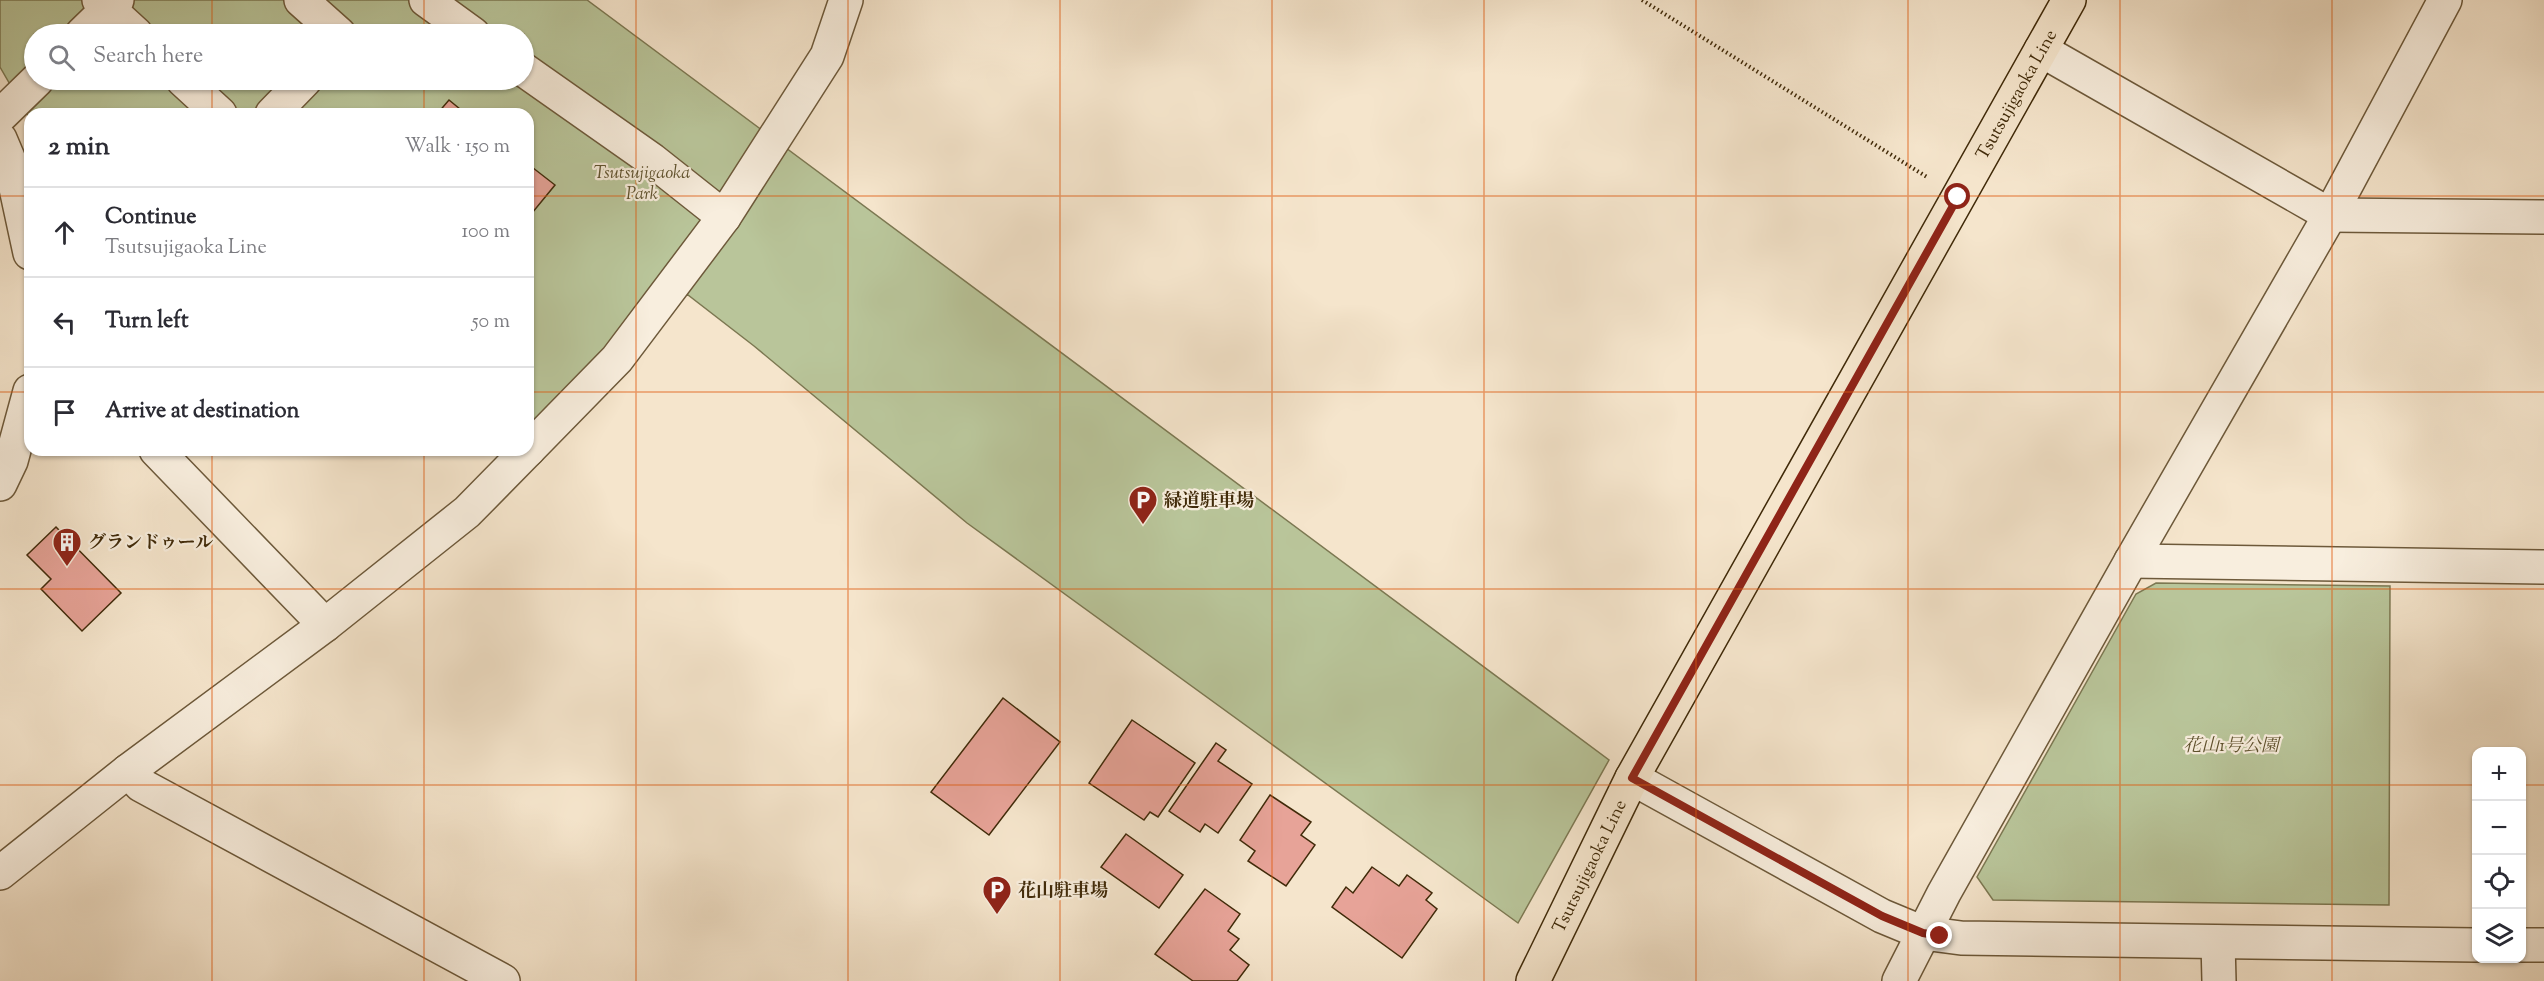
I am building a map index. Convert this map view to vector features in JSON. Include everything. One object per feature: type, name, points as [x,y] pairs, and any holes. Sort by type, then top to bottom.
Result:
[{"type":"main road","name":"Tsutsujigaoka Line","points":[[1533,981],[1632,778],[2069,0]]},
{"type":"street","points":[[301,0],[328,24]]},
{"type":"street","points":[[426,0],[459,24]]},
{"type":"street","points":[[534,444],[616,359],[724,217],[827,56],[846,0]]},
{"type":"street","points":[[1899,981],[1923,933],[2130,561],[2330,215],[2445,0]]},
{"type":"street","points":[[90,24],[108,3],[127,24]]},
{"type":"street","points":[[2041,50],[2330,215],[2544,217]]},
{"type":"street","points":[[534,77],[652,160],[724,217]]},
{"type":"street","points":[[0,116],[27,90]]},
{"type":"street","points":[[194,90],[213,108]]},
{"type":"street","points":[[278,108],[295,90]]},
{"type":"street","points":[[0,139],[11,165],[24,225]]},
{"type":"street","points":[[0,484],[11,461],[24,413]]},
{"type":"street","points":[[162,456],[326,625]]},
{"type":"street","points":[[0,873],[128,771],[326,625],[467,512],[522,456]]},
{"type":"street","points":[[2130,561],[2544,567]]},
{"type":"street","points":[[128,771],[141,785],[503,981]]},
{"type":"street","points":[[1632,778],[1882,916],[1923,933],[1961,938],[2472,945]]},
{"type":"street","points":[[2218,942],[2219,981]]},
{"type":"street","points":[[2526,945],[2544,945]]},
{"type":"path","points":[[1641,0],[1958,197]]},
{"type":"green space","name":"Tsutsujigaoka Park","points":[[0,0],[587,0],[1609,760],[1518,923],[967,523],[754,346],[688,295],[650,296],[613,341],[534,428],[534,108],[24,109],[0,67]]},
{"type":"green space","name":"花山1号公園","points":[[2156,583],[2390,586],[2389,905],[1993,900],[1977,877],[2136,594]]},
{"type":"building","points":[[449,100],[459,108],[442,108]]},
{"type":"building","points":[[534,169],[555,185],[534,211]]},
{"type":"building","name":"グランドゥール","points":[[56,527],[121,593],[82,631],[41,589],[51,579],[27,555]]},
{"type":"building","points":[[1003,698],[1060,742],[989,835],[931,792]]},
{"type":"building","points":[[1132,720],[1195,763],[1158,817],[1150,812],[1144,820],[1089,783]]},
{"type":"building","points":[[1216,743],[1226,750],[1218,761],[1252,784],[1218,833],[1205,824],[1200,832],[1169,811]]},
{"type":"building","points":[[1270,795],[1311,822],[1301,835],[1315,845],[1286,886],[1248,861],[1255,851],[1240,840]]},
{"type":"building","points":[[1126,834],[1183,875],[1159,908],[1101,867]]},
{"type":"building","points":[[1372,867],[1399,886],[1407,875],[1432,893],[1426,900],[1437,909],[1402,958],[1332,907],[1346,887],[1353,893]]},
{"type":"building","points":[[1205,889],[1240,914],[1228,931],[1239,939],[1230,950],[1249,965],[1237,981],[1193,981],[1155,954]]},
{"type":"place","name":"緑道駐車場","points":[[1143,526]]},
{"type":"place","name":"グランドゥール","points":[[67,568]]},
{"type":"place","name":"花山駐車場","points":[[997,916]]},
{"type":"route","points":[[1940,936],[1923,933],[1882,916],[1632,778],[1958,197]]}]
